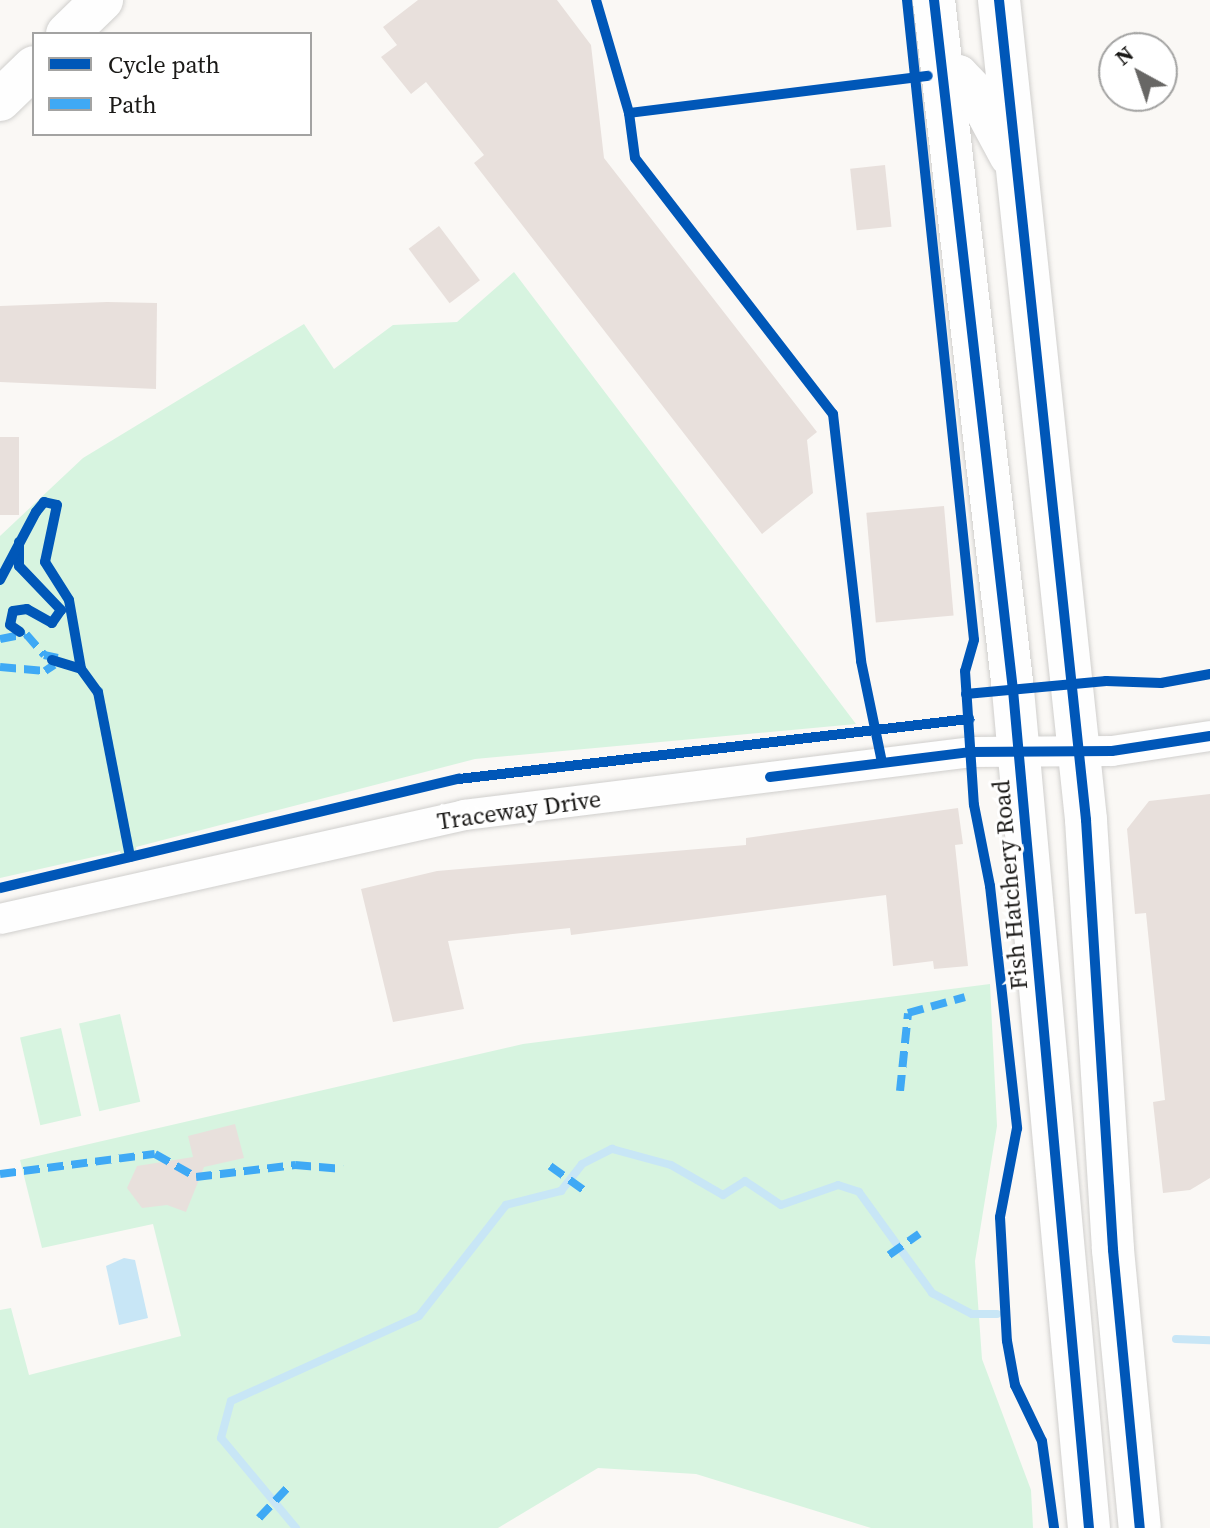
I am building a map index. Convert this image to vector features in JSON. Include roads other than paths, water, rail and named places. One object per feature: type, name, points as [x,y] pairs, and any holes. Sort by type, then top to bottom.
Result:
[{"type":"main road","points":[[69,32],[102,0]]},
{"type":"main road","name":"Fish Hatchery Road","points":[[934,0],[1046,751],[1140,1528]]},
{"type":"main road","name":"Fish Hatchery Road","points":[[999,0],[1024,202],[1046,751],[1089,1528]]},
{"type":"main road","points":[[0,100],[32,69]]},
{"type":"main road","points":[[944,74],[958,76],[980,99],[1008,149],[1024,202]]},
{"type":"street","name":"Traceway Drive","points":[[0,919],[464,815],[971,752],[1046,751],[1210,736]]},
{"type":"water","points":[[124,1258],[135,1260],[148,1318],[119,1325],[106,1266]]},
{"type":"waterway","points":[[296,1528],[221,1438],[231,1401],[419,1316],[506,1205],[561,1191],[582,1164],[612,1149],[671,1165],[723,1195],[745,1181],[781,1205],[838,1185],[859,1192],[932,1293],[972,1314],[997,1314]]},
{"type":"waterway","points":[[1176,1339],[1210,1340]]}]
